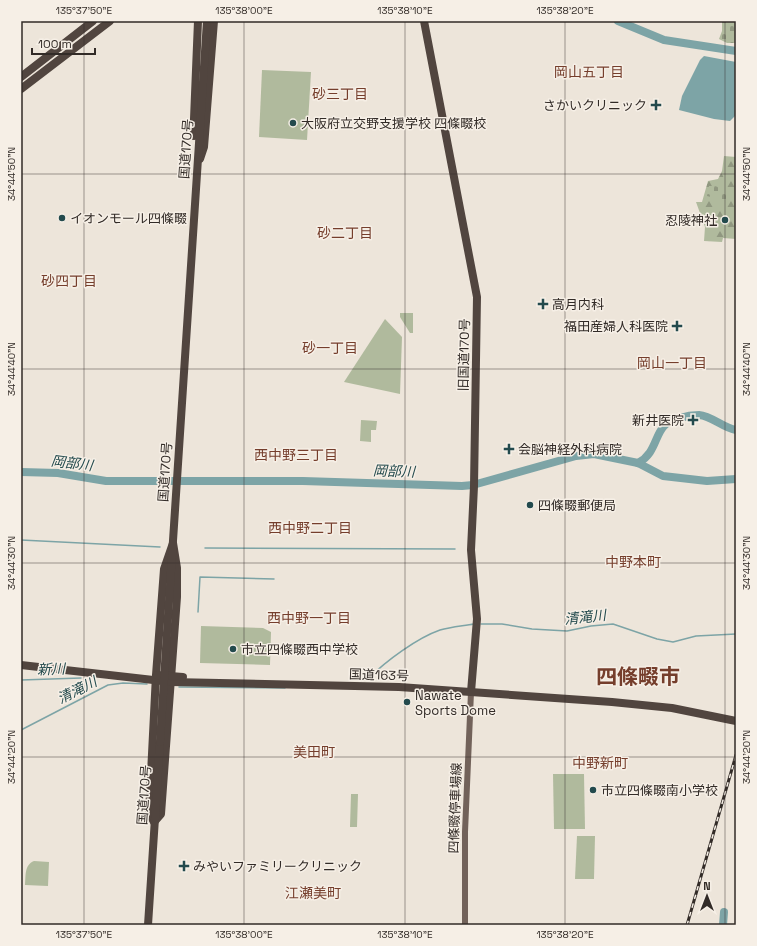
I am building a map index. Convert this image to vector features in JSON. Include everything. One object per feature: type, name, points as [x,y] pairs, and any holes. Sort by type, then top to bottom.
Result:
[{"type":"highway","points":[[21,76],[92,21]]},
{"type":"highway","points":[[21,88],[105,21]]},
{"type":"highway","points":[[21,88],[110,21]]},
{"type":"highway","points":[[196,171],[194,119],[198,21]]},
{"type":"highway","name":"国道170号","points":[[148,925],[196,171],[207,21]]},
{"type":"highway","points":[[196,171],[204,147],[214,21]]},
{"type":"highway","name":"旧国道170号","points":[[424,21],[477,297],[474,479],[471,550],[477,619],[471,690]]},
{"type":"highway","points":[[173,543],[177,575],[171,679],[161,814],[154,822],[149,813],[156,677],[164,570],[173,543]]},
{"type":"highway","name":"国道163号","points":[[21,660],[171,679],[471,690],[654,702],[736,717]]},
{"type":"highway","name":"国道163号","points":[[21,665],[156,677]]},
{"type":"highway","name":"国道163号","points":[[471,690],[653,705],[736,721]]},
{"type":"main road","name":"四條畷停車場線","points":[[465,925],[465,832],[471,690]]},
{"type":"green space","points":[[722,21],[736,21],[736,43],[727,43],[719,39],[722,31]]},
{"type":"green space","points":[[262,70],[311,72],[307,140],[259,137]]},
{"type":"green space","points":[[724,156],[736,157],[736,239],[723,238],[722,242],[704,241],[705,227],[696,202],[702,202],[708,181],[718,179],[722,171]]},
{"type":"green space","points":[[709,186],[715,186],[730,191],[729,195],[723,202],[711,201],[711,197],[707,196]]},
{"type":"green space","points":[[400,313],[413,313],[413,333],[410,333],[400,317]]},
{"type":"green space","points":[[385,319],[402,337],[400,394],[344,382]]},
{"type":"green space","points":[[361,420],[377,421],[376,430],[371,430],[371,442],[360,441]]},
{"type":"green space","points":[[201,626],[263,628],[271,632],[270,665],[200,663]]},
{"type":"green space","points":[[553,774],[584,774],[585,829],[554,829]]},
{"type":"green space","points":[[351,794],[358,794],[357,827],[350,827]]},
{"type":"green space","points":[[577,836],[595,836],[594,879],[575,879]]},
{"type":"green space","points":[[34,861],[49,862],[48,886],[25,885],[27,868]]},
{"type":"water","points":[[704,56],[736,62],[736,115],[730,121],[714,119],[679,110],[682,96],[700,60]]},
{"type":"waterway","points":[[618,21],[664,40],[736,51]]},
{"type":"waterway","name":"岡部川","points":[[638,463],[646,458],[651,451],[660,431],[671,421],[687,416],[699,415],[708,417],[736,430]]},
{"type":"waterway","name":"岡部川","points":[[21,472],[58,473],[106,481],[303,481],[462,486],[473,485],[576,456],[594,454],[638,463],[663,476],[707,481],[736,479]]},
{"type":"waterway","points":[[21,540],[160,547]]},
{"type":"waterway","points":[[205,548],[455,549]]},
{"type":"waterway","points":[[198,612],[200,577],[274,579]]},
{"type":"waterway","name":"清滝川","points":[[369,678],[393,657],[422,638],[440,630],[474,624]]},
{"type":"waterway","name":"清滝川","points":[[481,624],[502,624],[532,629],[567,631],[591,626],[613,624],[657,639],[673,642],[696,636],[736,634]]},
{"type":"waterway","name":"新川","points":[[21,680],[81,678]]},
{"type":"waterway","name":"清滝川","points":[[21,730],[108,685],[123,683],[147,684]]},
{"type":"waterway","name":"清滝川","points":[[179,687],[285,688]]},
{"type":"waterway","points":[[723,925],[724,912]]},
{"type":"railway","points":[[687,925],[736,755]]},
{"type":"place","name":"さかいクリニック","points":[[656,105]]},
{"type":"place","name":"大阪府立交野支援学校 四條畷校","points":[[293,123]]},
{"type":"place","name":"イオンモール四條畷","points":[[62,218]]},
{"type":"place","name":"忍陵神社","points":[[725,220]]},
{"type":"place","name":"高月内科","points":[[543,304]]},
{"type":"place","name":"福田産婦人科医院","points":[[677,326]]},
{"type":"place","name":"新井医院","points":[[693,420]]},
{"type":"place","name":"会脳神経外科病院","points":[[509,449]]},
{"type":"place","name":"四條畷郵便局","points":[[530,505]]},
{"type":"place","name":"市立四條畷西中学校","points":[[233,649]]},
{"type":"place","name":"Nawate Sports Dome","points":[[407,702]]},
{"type":"place","name":"市立四條畷南小学校","points":[[593,790]]},
{"type":"place","name":"みやいファミリークリニック","points":[[184,866]]},
{"type":"district","name":"岡山五丁目","points":[[589,72]]},
{"type":"district","name":"砂三丁目","points":[[340,94]]},
{"type":"district","name":"砂二丁目","points":[[345,233]]},
{"type":"district","name":"砂四丁目","points":[[69,281]]},
{"type":"district","name":"砂一丁目","points":[[330,348]]},
{"type":"district","name":"岡山一丁目","points":[[672,363]]},
{"type":"district","name":"西中野三丁目","points":[[296,455]]},
{"type":"district","name":"西中野二丁目","points":[[310,528]]},
{"type":"district","name":"中野本町","points":[[633,562]]},
{"type":"district","name":"西中野一丁目","points":[[309,618]]},
{"type":"district","name":"四條畷市","points":[[638,676]]},
{"type":"district","name":"美田町","points":[[314,752]]},
{"type":"district","name":"中野新町","points":[[600,763]]},
{"type":"district","name":"江瀬美町","points":[[313,893]]}]
